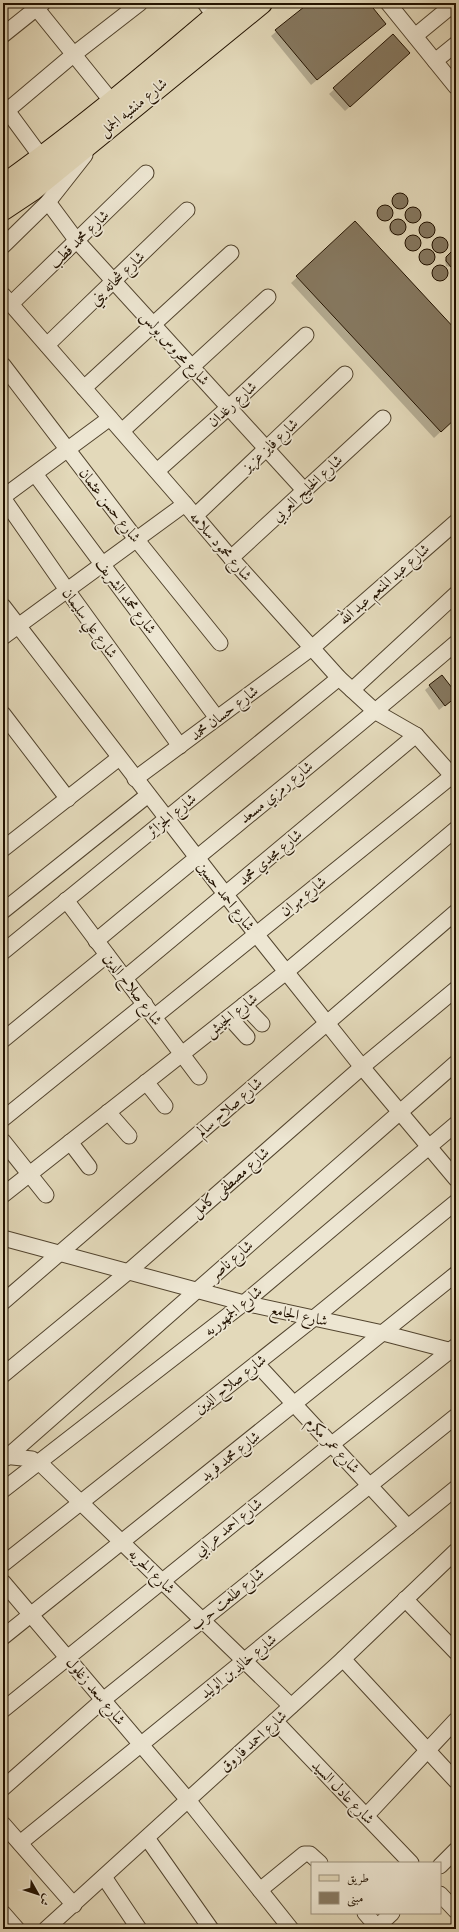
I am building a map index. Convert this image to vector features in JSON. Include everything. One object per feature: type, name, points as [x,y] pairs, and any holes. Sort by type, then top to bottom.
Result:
[{"type":"main road","name":"شارع منشيه الجمل","points":[[3,209],[33,188],[261,3]]},
{"type":"main road","name":"شارع منشيه الجمل","points":[[3,186],[113,103],[217,8]]},
{"type":"street","points":[[42,158],[4,110],[140,3]]},
{"type":"street","points":[[388,3],[456,87]]},
{"type":"street","points":[[415,36],[455,3]]},
{"type":"street","points":[[3,35],[40,6],[73,55],[113,103]]},
{"type":"street","points":[[435,60],[456,44]]},
{"type":"street","points":[[3,246],[48,202],[104,131]]},
{"type":"street","name":"شارع محمد قطب","points":[[7,299],[77,241],[146,173]]},
{"type":"street","name":"شارع محروس بولس","points":[[48,202],[77,241],[305,491]]},
{"type":"street","name":"شارع شحاته يني","points":[[47,345],[187,210]]},
{"type":"street","points":[[84,388],[231,253]]},
{"type":"street","points":[[122,431],[268,297]]},
{"type":"street","name":"شارع محمود سلامه","points":[[7,299],[231,558],[339,678],[376,712],[416,735],[454,778]]},
{"type":"street","name":"شارع رغدان","points":[[157,471],[229,408],[306,335]]},
{"type":"street","name":"شارع حسن عثمان","points":[[3,366],[136,539],[220,643]]},
{"type":"street","name":"شارع فايز عزيز","points":[[195,516],[345,374]]},
{"type":"street","points":[[3,497],[110,418]]},
{"type":"street","name":"شارع الخليج العربي","points":[[231,558],[383,418]]},
{"type":"street","name":"شارع محمد الشريف","points":[[35,474],[218,718]]},
{"type":"street","name":"شارع علي سليمان","points":[[3,497],[67,590],[180,746]]},
{"type":"street","points":[[3,637],[185,504]]},
{"type":"street","name":"شارع عبد المنعم عبد الله","points":[[312,647],[456,522]]},
{"type":"street","points":[[352,690],[456,594]]},
{"type":"street","name":"شارع احمد حسين","points":[[3,606],[135,779],[326,1023],[456,1178]]},
{"type":"street","name":"شارع رمزي مسعد","points":[[96,941],[196,857],[376,712],[456,643]]},
{"type":"street","name":"شارع حسان محمد","points":[[135,779],[312,647]]},
{"type":"street","name":"شارع الجزائر","points":[[3,952],[339,678]]},
{"type":"street","points":[[3,714],[68,799]]},
{"type":"street","name":"شارع مجدي محمد","points":[[124,978],[416,735]]},
{"type":"street","points":[[3,849],[119,758]]},
{"type":"street","name":"شارع مهران","points":[[154,1017],[256,934],[454,778]]},
{"type":"street","points":[[3,911],[148,795]]},
{"type":"street","name":"شارع الجيش","points":[[3,1195],[286,972],[456,829]]},
{"type":"street","name":"شارع صلاح الدين","points":[[66,900],[199,1077]]},
{"type":"street","name":"شارع صلاح سالم","points":[[3,1302],[456,912]]},
{"type":"street","points":[[3,1040],[107,955]]},
{"type":"street","name":"شارع مصطفى كامل","points":[[3,1375],[128,1272],[362,1067],[456,989]]},
{"type":"street","points":[[3,1119],[145,1004]]},
{"type":"street","points":[[244,1004],[262,1024]]},
{"type":"street","points":[[229,1017],[247,1037]]},
{"type":"street","name":"شارع ناصر","points":[[5,1457],[456,1063]]},
{"type":"street","points":[[146,1082],[165,1106]]},
{"type":"street","points":[[108,1112],[129,1136]]},
{"type":"street","name":"شارع الجمهوريه","points":[[3,1490],[244,1303],[456,1124]]},
{"type":"street","points":[[3,1141],[46,1195]]},
{"type":"street","points":[[70,1142],[89,1167]]},
{"type":"street","name":"شارع صلاح الدين","points":[[3,1564],[314,1318],[456,1202]]},
{"type":"street","name":"شارع الجامع","points":[[4,1240],[244,1303],[454,1350]]},
{"type":"street","name":"شارع محمد فريد","points":[[3,1637],[296,1404],[456,1274]]},
{"type":"street","name":"شارع احمد عرابي","points":[[3,1710],[332,1444],[454,1350]]},
{"type":"street","name":"شارع عمر مكرم","points":[[256,1364],[296,1404],[408,1527]]},
{"type":"street","name":"شارع طلعت حرب","points":[[3,1788],[103,1700],[456,1416]]},
{"type":"street","name":"شارع الحريه","points":[[5,1457],[26,1458],[39,1463],[81,1501],[291,1706]]},
{"type":"street","name":"شارع خالد بن الوليد","points":[[20,1843],[456,1488]]},
{"type":"street","name":"شارع احمد فاروق","points":[[53,1927],[104,1877],[343,1659],[456,1551]]},
{"type":"street","name":"شارع سعد زغلول","points":[[3,1582],[188,1800],[291,1929]]},
{"type":"street","points":[[405,1599],[456,1652]]},
{"type":"street","points":[[343,1659],[456,1781]]},
{"type":"street","points":[[366,1816],[456,1720]]},
{"type":"street","name":"شارع عادل السيد","points":[[275,1721],[410,1862]]},
{"type":"street","points":[[3,1824],[74,1905]]},
{"type":"street","points":[[147,1838],[211,1929]]},
{"type":"street","points":[[441,1865],[456,1850]]},
{"type":"street","points":[[260,1890],[304,1854],[310,1854],[319,1862]]},
{"type":"street","points":[[104,1877],[139,1929]]},
{"type":"street","points":[[441,1895],[456,1911]]},
{"type":"street","points":[[3,1913],[17,1929]]},
{"type":"street","points":[[366,1914],[377,1928],[391,1914]]},
{"type":"building","points":[[309,3],[369,3],[386,24],[317,80],[275,30]]},
{"type":"building","points":[[393,34],[410,53],[350,107],[333,88]]},
{"type":"building","points":[[400,193],[407,198],[408,201],[403,208],[400,209],[393,204],[392,201],[397,194]]},
{"type":"building","points":[[385,205],[392,210],[393,213],[388,220],[385,221],[378,216],[377,213],[382,206]]},
{"type":"building","points":[[413,207],[420,212],[421,215],[416,222],[413,223],[406,218],[405,215],[410,208]]},
{"type":"building","points":[[398,219],[405,224],[406,227],[401,234],[398,235],[391,230],[390,227],[395,220]]},
{"type":"building","points":[[355,221],[456,330],[456,418],[441,432],[296,276]]},
{"type":"building","points":[[427,222],[434,227],[435,230],[430,237],[427,238],[420,233],[419,230],[424,223]]},
{"type":"building","points":[[413,235],[420,240],[421,243],[416,250],[413,251],[406,246],[405,243],[410,236]]},
{"type":"building","points":[[440,237],[447,242],[448,245],[443,252],[440,253],[433,248],[432,245],[437,238]]},
{"type":"building","points":[[427,249],[434,254],[435,257],[430,264],[427,265],[420,260],[419,257],[424,250]]},
{"type":"building","points":[[451,252],[456,252],[455,267],[451,267],[446,261],[446,257]]},
{"type":"building","points":[[440,265],[447,270],[448,273],[443,280],[440,281],[433,276],[432,273],[437,266]]},
{"type":"building","points":[[442,675],[456,693],[456,697],[445,706],[429,685]]}]
